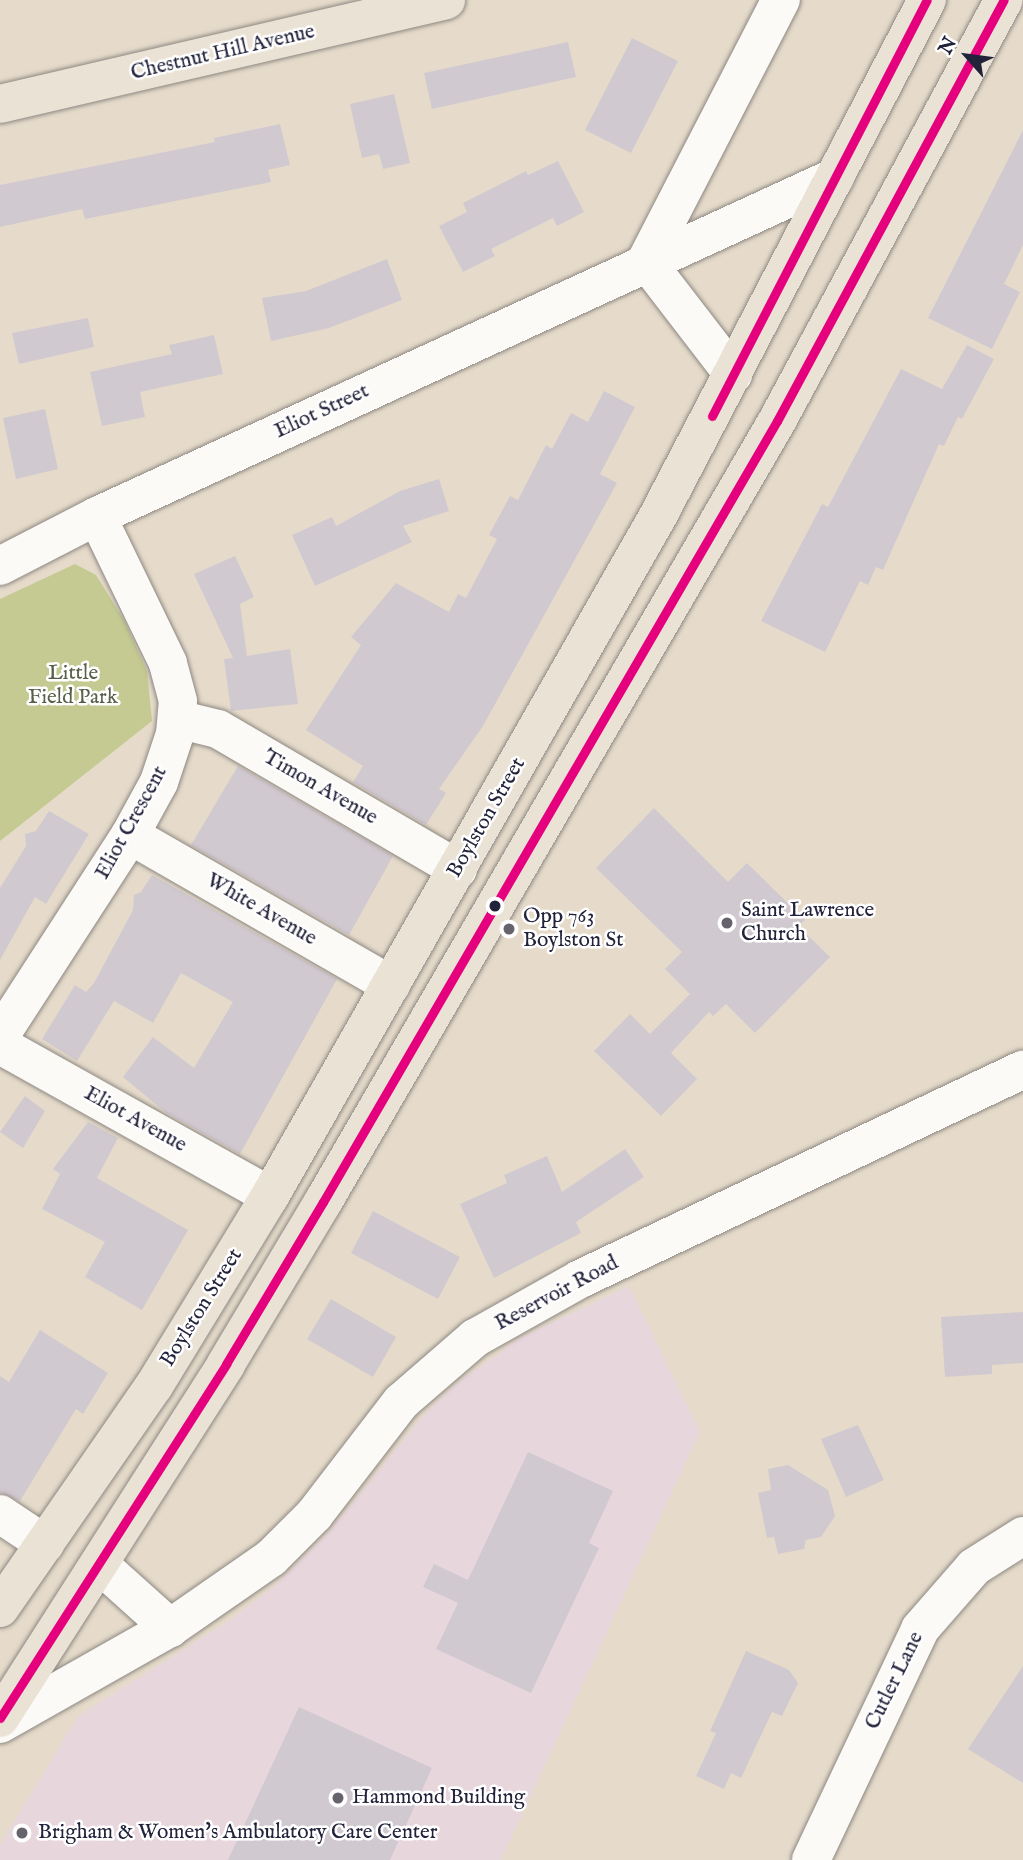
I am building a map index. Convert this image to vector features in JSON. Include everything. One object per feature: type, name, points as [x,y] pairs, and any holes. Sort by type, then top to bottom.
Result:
[{"type":"main road","name":"Chestnut Hill Avenue","points":[[0,104],[446,0]]},
{"type":"main road","points":[[0,1718],[285,1266],[777,421],[1004,0]]},
{"type":"main road","name":"Boylston Street","points":[[0,1608],[189,1332],[600,622],[835,177],[919,5]]},
{"type":"street","points":[[733,374],[646,261],[781,0]]},
{"type":"street","name":"Eliot Street","points":[[0,566],[97,516],[646,261],[835,177]]},
{"type":"street","name":"Eliot Crescent","points":[[0,1036],[130,835],[159,782],[177,719],[168,663],[97,516]]},
{"type":"street","name":"Timon Avenue","points":[[177,719],[218,729],[458,869]]},
{"type":"street","name":"White Avenue","points":[[130,835],[391,985]]},
{"type":"street","name":"Eliot Avenue","points":[[0,1045],[270,1196]]},
{"type":"street","name":"Reservoir Road","points":[[0,1724],[170,1628],[292,1539],[401,1402],[475,1338],[592,1274],[1023,1070]]},
{"type":"street","points":[[0,1514],[45,1544]]},
{"type":"street","name":"Cutler Lane","points":[[811,1860],[920,1629],[974,1567],[1023,1536]]},
{"type":"street","points":[[99,1564],[170,1628]]},
{"type":"shaded area","points":[[629,1286],[700,1432],[501,1860],[0,1860],[0,1845],[78,1716],[229,1621],[277,1584],[329,1532],[426,1412],[456,1384],[520,1338]]},
{"type":"green space","name":"Little Field Park","points":[[75,564],[96,575],[124,620],[147,671],[152,721],[0,841],[0,599]]},
{"type":"building","points":[[632,38],[678,61],[631,153],[585,130]]},
{"type":"building","points":[[568,42],[576,77],[432,109],[424,73]]},
{"type":"building","points":[[394,94],[410,163],[383,169],[379,154],[362,158],[350,104]]},
{"type":"building","points":[[280,124],[290,165],[268,170],[271,182],[85,219],[82,209],[0,227],[0,185],[215,142],[214,138]]},
{"type":"building","points":[[1023,130],[1023,245],[1004,284],[1020,292],[992,349],[928,318]]},
{"type":"building","points":[[558,161],[584,212],[557,226],[553,218],[491,249],[495,256],[463,272],[439,226],[467,212],[463,203],[526,171],[528,175]]},
{"type":"building","points":[[387,259],[402,300],[329,328],[271,341],[262,298],[306,291]]},
{"type":"building","points":[[88,318],[94,347],[19,364],[12,333]]},
{"type":"building","points":[[214,335],[223,374],[140,392],[145,417],[102,426],[90,372],[172,354],[169,345]]},
{"type":"building","points":[[967,345],[994,359],[962,419],[958,417],[944,446],[939,444],[883,570],[876,567],[868,585],[860,581],[825,652],[761,621],[822,504],[828,507],[901,369],[942,389]]},
{"type":"building","points":[[604,391],[635,407],[600,474],[617,483],[483,726],[439,789],[446,793],[426,825],[353,782],[363,766],[306,730],[361,645],[351,637],[396,583],[449,612],[458,594],[466,598],[497,539],[489,535],[510,496],[518,500],[546,445],[552,449],[571,413],[588,422]]},
{"type":"building","points":[[45,409],[58,469],[16,479],[3,418]]},
{"type":"building","points":[[439,479],[449,511],[403,526],[412,542],[315,586],[292,535],[332,517],[336,526],[400,491]]},
{"type":"building","points":[[235,556],[254,597],[240,604],[247,656],[290,649],[298,704],[231,711],[224,659],[233,658],[194,574]]},
{"type":"building","points":[[238,766],[393,856],[349,935],[191,845]]},
{"type":"building","name":"Saint Lawrence Church","points":[[654,808],[728,882],[747,863],[805,920],[798,926],[830,957],[755,1033],[726,1004],[713,1016],[709,1012],[671,1053],[697,1079],[661,1116],[594,1051],[630,1014],[650,1034],[690,994],[665,969],[682,952],[596,868]]},
{"type":"building","points":[[49,811],[89,834],[46,904],[35,897],[0,960],[0,888],[26,846],[25,834],[36,831]]},
{"type":"building","points":[[152,875],[337,979],[240,1154],[165,1112],[123,1077],[153,1037],[194,1068],[233,1002],[181,973],[153,1023],[114,1001],[77,1061],[42,1039],[75,985],[86,992],[94,983],[133,910],[134,895],[141,892]]},
{"type":"building","points":[[25,1096],[45,1111],[23,1148],[0,1132]]},
{"type":"building","points":[[88,1122],[118,1138],[97,1178],[188,1230],[142,1310],[85,1277],[105,1242],[42,1209],[60,1174],[53,1169]]},
{"type":"building","points":[[625,1149],[644,1177],[576,1222],[581,1233],[494,1278],[460,1204],[507,1183],[504,1175],[547,1156],[562,1192]]},
{"type":"building","points":[[373,1211],[460,1257],[438,1299],[351,1253]]},
{"type":"building","points":[[331,1299],[396,1337],[373,1377],[307,1339]]},
{"type":"building","points":[[1023,1312],[1023,1363],[992,1365],[992,1374],[945,1377],[941,1317]]},
{"type":"building","points":[[40,1330],[108,1373],[83,1414],[76,1409],[20,1501],[0,1492],[0,1376],[9,1382]]},
{"type":"building","points":[[858,1425],[884,1480],[846,1497],[821,1439]]},
{"type":"building","points":[[528,1452],[613,1491],[589,1543],[599,1548],[531,1693],[436,1649],[458,1603],[423,1587],[434,1564],[468,1580]]},
{"type":"building","points":[[788,1465],[828,1490],[835,1516],[821,1537],[806,1540],[804,1549],[778,1554],[774,1537],[767,1538],[758,1493],[771,1490],[768,1469]]},
{"type":"building","points":[[746,1651],[789,1670],[798,1683],[782,1716],[772,1712],[741,1778],[731,1773],[724,1789],[696,1776],[716,1733],[710,1731]]},
{"type":"building","points":[[1023,1666],[1023,1783],[968,1749]]},
{"type":"building","name":"Hammond Building","points":[[299,1707],[432,1768],[390,1860],[228,1860]]},
{"type":"transit line","points":[[712,416],[927,0]]},
{"type":"transit line","points":[[0,1718],[226,1364],[323,1202],[777,421],[1004,0]]},
{"type":"place","name":"Saint Lawrence Church","points":[[727,923]]},
{"type":"place","name":"Opp 763 Boylston St","points":[[509,929]]},
{"type":"place","name":"Hammond Building","points":[[338,1798]]},
{"type":"place","name":"Brigham & Women's Ambulatory Care Center","points":[[22,1833]]}]
